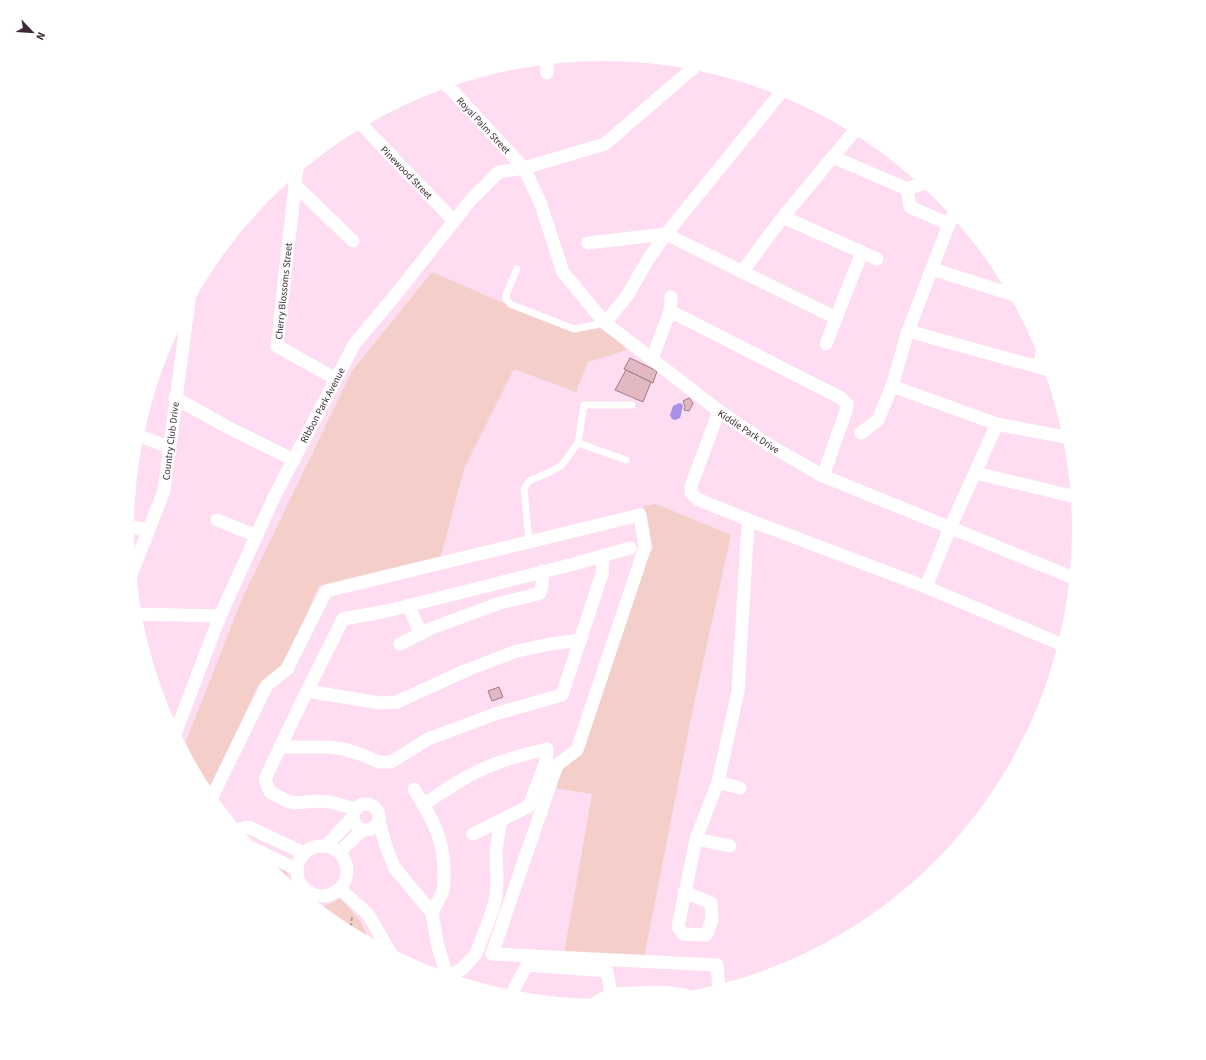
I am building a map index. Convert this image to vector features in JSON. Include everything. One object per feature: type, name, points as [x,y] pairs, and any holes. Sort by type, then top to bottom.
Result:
[{"type":"street","points":[[547,64],[547,73]]},
{"type":"street","name":"Ribbon Park Avenue","points":[[178,727],[220,616],[275,495],[355,343],[393,298],[470,201],[499,172],[524,168],[606,144],[691,70]]},
{"type":"street","name":"Royal Palm Street","points":[[449,87],[524,168]]},
{"type":"street","points":[[605,323],[627,296],[647,261],[666,234],[778,96]]},
{"type":"street","name":"Pinewood Street","points":[[364,127],[454,221]]},
{"type":"street","points":[[742,272],[783,217],[853,133]]},
{"type":"street","points":[[833,157],[907,189],[920,184]]},
{"type":"street","name":"Kiddie Park Drive","points":[[524,168],[540,202],[563,272],[605,323],[719,411],[770,445],[823,476],[1069,576]]},
{"type":"street","name":"Cherry Blossoms Street","points":[[296,175],[277,346],[336,379]]},
{"type":"street","points":[[295,185],[353,241]]},
{"type":"street","points":[[907,189],[910,207],[948,224]]},
{"type":"street","points":[[783,217],[877,259]]},
{"type":"street","points":[[861,433],[878,420],[892,386],[908,330],[948,224],[952,217]]},
{"type":"street","points":[[588,243],[666,234],[836,318]]},
{"type":"street","points":[[826,344],[862,252]]},
{"type":"street","points":[[932,269],[1007,293]]},
{"type":"street","points":[[652,359],[670,311],[671,297]]},
{"type":"street","points":[[670,311],[841,398],[847,404],[846,411],[823,476]]},
{"type":"street","name":"Country Club Drive","points":[[135,565],[164,491],[186,316]]},
{"type":"street","points":[[908,330],[1043,368]]},
{"type":"street","points":[[892,386],[997,424],[1062,437]]},
{"type":"street","points":[[175,398],[231,429],[294,460]]},
{"type":"street","points":[[719,411],[691,486],[691,493],[697,499],[926,587],[1058,643]]},
{"type":"street","points":[[926,587],[950,528],[997,424]]},
{"type":"street","points":[[143,437],[169,446]]},
{"type":"street","points":[[976,473],[1071,495]]},
{"type":"street","points":[[214,793],[267,685],[287,669],[326,591],[640,515],[645,547],[576,750],[557,765],[492,954],[717,965],[719,984]]},
{"type":"street","points":[[217,520],[257,536]]},
{"type":"street","points":[[684,892],[696,839],[718,782],[738,691],[749,520]]},
{"type":"street","points":[[134,527],[148,530]]},
{"type":"street","points":[[354,814],[330,802],[318,801],[295,803],[287,801],[270,792],[265,779],[343,619],[387,611],[630,548]]},
{"type":"street","points":[[280,747],[336,748],[360,754],[379,762],[391,762],[428,739],[498,713],[562,695],[602,574],[603,556]]},
{"type":"street","points":[[400,644],[432,628],[500,603],[540,593],[543,581],[542,571]]},
{"type":"street","points":[[408,605],[421,634]]},
{"type":"street","points":[[142,614],[220,616]]},
{"type":"street","points":[[307,692],[380,703],[397,702],[467,670],[517,652],[550,644],[581,640]]},
{"type":"street","points":[[424,804],[467,777],[492,765],[517,756],[547,749],[546,762],[529,806],[472,834]]},
{"type":"street","points":[[718,782],[740,788]]},
{"type":"street","points":[[414,789],[424,804],[436,828],[444,866],[443,890],[432,913]]},
{"type":"street","points":[[326,846],[362,804],[371,804],[377,810],[386,846],[394,867],[432,913],[438,947],[446,972]]},
{"type":"street","points":[[354,814],[356,826],[363,830],[370,831],[378,825],[379,822]]},
{"type":"street","points":[[453,974],[462,969],[476,954],[493,909],[497,880],[496,850],[501,820]]},
{"type":"street","points":[[241,829],[248,827],[304,853]]},
{"type":"street","points":[[339,852],[363,830]]},
{"type":"street","points":[[696,839],[730,846]]},
{"type":"street","points":[[318,846],[333,848],[339,852],[347,866],[345,882],[340,888],[332,894],[322,897],[312,895],[303,888],[298,879],[296,869],[299,860],[304,853],[311,848],[318,846]]},
{"type":"street","points":[[263,853],[296,869]]},
{"type":"street","points":[[340,888],[368,914],[386,946]]},
{"type":"street","points":[[514,990],[526,965],[607,971],[611,994]]},
{"type":"street","points":[[602,999],[611,994],[661,992],[673,994]]},
{"type":"lane","points":[[517,269],[506,295],[510,304],[574,330],[605,323]]},
{"type":"lane","points":[[529,542],[524,489],[529,481],[562,465],[578,443],[584,405],[632,405]]},
{"type":"lane","points":[[578,443],[626,460]]},
{"type":"shaded area","points":[[432,272],[566,330],[593,327],[607,328],[627,350],[588,362],[576,392],[514,369],[464,469],[441,556],[319,586],[283,666],[258,685],[210,787],[185,743],[242,599],[352,371]]},
{"type":"shaded area","points":[[679,403],[683,406],[680,418],[675,420],[672,419],[670,415],[673,406]]},
{"type":"shaded area","points":[[656,504],[731,535],[693,708],[644,958],[564,954],[592,794],[555,788],[562,770],[582,753],[638,580],[653,547],[644,506]]},
{"type":"shaded area","points":[[272,863],[288,870],[287,877]]},
{"type":"shaded area","points":[[341,899],[361,922],[367,935],[322,906]]},
{"type":"building","points":[[630,358],[657,371],[653,383],[624,369]]},
{"type":"building","points":[[626,370],[651,382],[643,402],[615,390]]},
{"type":"building","points":[[689,398],[693,403],[689,411],[684,410],[685,407],[683,401]]},
{"type":"building","points":[[499,687],[503,697],[492,701],[488,691]]}]
